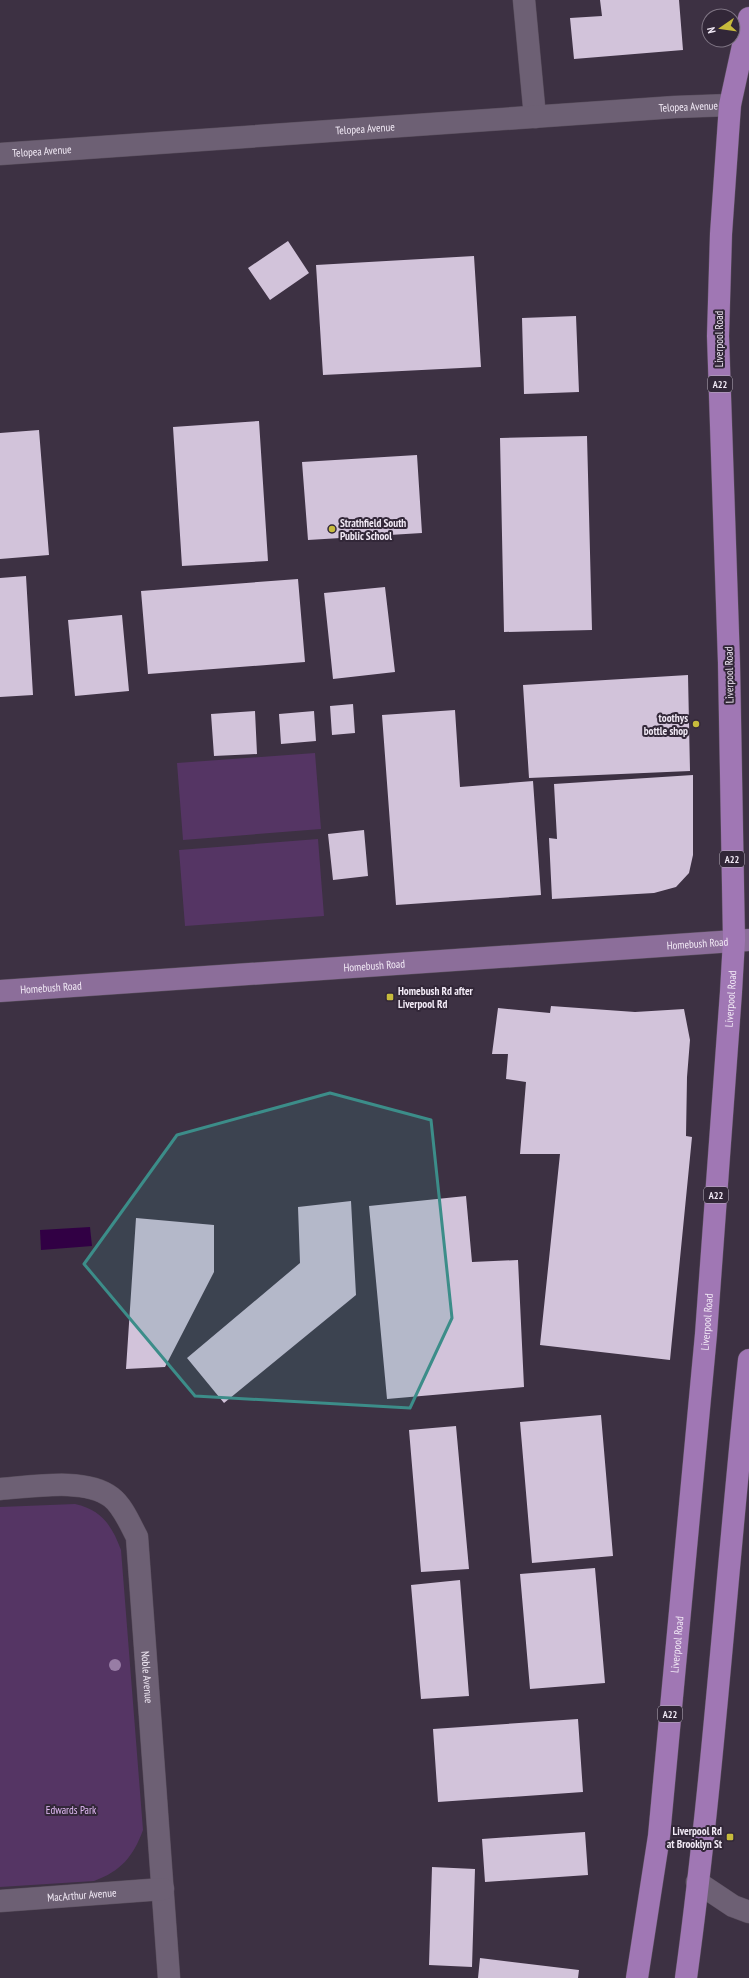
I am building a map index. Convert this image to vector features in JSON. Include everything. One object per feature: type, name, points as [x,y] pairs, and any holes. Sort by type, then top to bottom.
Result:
[{"type":"highway","name":"Liverpool Road","points":[[637,1978],[659,1836],[741,940],[718,336],[721,234],[730,105],[749,18]]},
{"type":"highway","points":[[686,1978],[717,1702],[733,1509],[749,1360]]},
{"type":"main road","name":"Homebush Road","points":[[0,991],[741,940]]},
{"type":"street","points":[[524,0],[535,117]]},
{"type":"street","name":"Telopea Avenue","points":[[0,154],[675,107],[730,105]]},
{"type":"street","name":"Noble Avenue","points":[[0,1489],[70,1485],[92,1487],[111,1497],[126,1515],[137,1537],[169,1978]]},
{"type":"street","points":[[697,1882],[733,1906],[749,1912]]},
{"type":"street","name":"MacArthur Avenue","points":[[0,1901],[163,1888]]},
{"type":"highlighted area","points":[[330,1093],[431,1120],[452,1318],[410,1408],[195,1396],[84,1264],[177,1135]]},
{"type":"green space","points":[[315,753],[321,829],[183,840],[177,763]]},
{"type":"green space","points":[[318,839],[324,916],[185,926],[179,850]]},
{"type":"green space","name":"Edwards Park","points":[[75,1504],[92,1510],[105,1520],[110,1526],[121,1550],[143,1830],[135,1848],[125,1862],[112,1873],[94,1881],[0,1887],[0,1507]]},
{"type":"shaded area","points":[[90,1227],[92,1246],[41,1250],[40,1230]]},
{"type":"building","points":[[600,0],[679,0],[683,50],[574,59],[570,18],[602,16]]},
{"type":"building","points":[[288,241],[309,273],[270,300],[248,268]]},
{"type":"building","points":[[474,256],[481,367],[323,375],[316,265]]},
{"type":"building","points":[[576,316],[579,392],[524,394],[522,318]]},
{"type":"building","points":[[259,421],[268,561],[182,566],[173,427]]},
{"type":"building","points":[[39,430],[49,555],[0,559],[0,433]]},
{"type":"building","points":[[587,436],[592,630],[504,632],[500,438]]},
{"type":"building","points":[[417,455],[422,533],[308,540],[302,462]]},
{"type":"building","points":[[26,576],[33,695],[0,697],[0,578]]},
{"type":"building","points":[[298,579],[305,662],[148,674],[141,591]]},
{"type":"building","points":[[385,587],[395,672],[333,679],[324,593]]},
{"type":"building","points":[[122,615],[129,691],[75,696],[68,620]]},
{"type":"building","points":[[688,675],[690,771],[529,778],[523,685]]},
{"type":"building","points":[[353,704],[355,733],[332,735],[330,706]]},
{"type":"building","points":[[455,710],[460,787],[533,781],[541,895],[396,905],[382,715]]},
{"type":"building","points":[[255,711],[257,754],[214,756],[211,714]]},
{"type":"building","points":[[314,711],[316,741],[281,744],[279,714]]},
{"type":"building","points":[[693,775],[693,855],[689,873],[676,887],[654,893],[552,899],[549,838],[557,839],[554,784]]},
{"type":"building","points":[[364,830],[368,876],[333,880],[328,834]]},
{"type":"building","points":[[551,1006],[635,1012],[684,1009],[690,1040],[687,1077],[686,1136],[692,1137],[670,1360],[540,1345],[560,1154],[520,1154],[526,1082],[506,1079],[508,1054],[492,1054],[498,1008],[550,1013]]},
{"type":"building","points":[[466,1196],[472,1262],[518,1260],[524,1387],[387,1399],[369,1206]]},
{"type":"building","points":[[351,1201],[356,1295],[224,1403],[187,1358],[300,1263],[298,1207]]},
{"type":"building","points":[[136,1218],[214,1225],[214,1272],[165,1367],[126,1369]]},
{"type":"building","points":[[601,1415],[613,1556],[532,1563],[520,1422]]},
{"type":"building","points":[[456,1426],[469,1569],[421,1572],[409,1430]]},
{"type":"building","points":[[595,1568],[605,1683],[530,1689],[520,1574]]},
{"type":"building","points":[[460,1580],[469,1696],[421,1699],[411,1585]]},
{"type":"building","points":[[578,1719],[583,1792],[438,1802],[433,1729]]},
{"type":"building","points":[[585,1832],[588,1875],[485,1882],[482,1839]]},
{"type":"building","points":[[432,1867],[475,1869],[472,1967],[429,1965]]},
{"type":"building","points":[[480,1958],[579,1970],[578,1978],[478,1978]]},
{"type":"place","name":"Strathfield South Public School","points":[[332,529]]},
{"type":"place","name":"toothys bottle shop","points":[[696,724]]},
{"type":"place","name":"Homebush Rd after Liverpool Rd","points":[[390,997]]},
{"type":"place","name":"Liverpool Rd at Brooklyn St","points":[[730,1837]]}]
